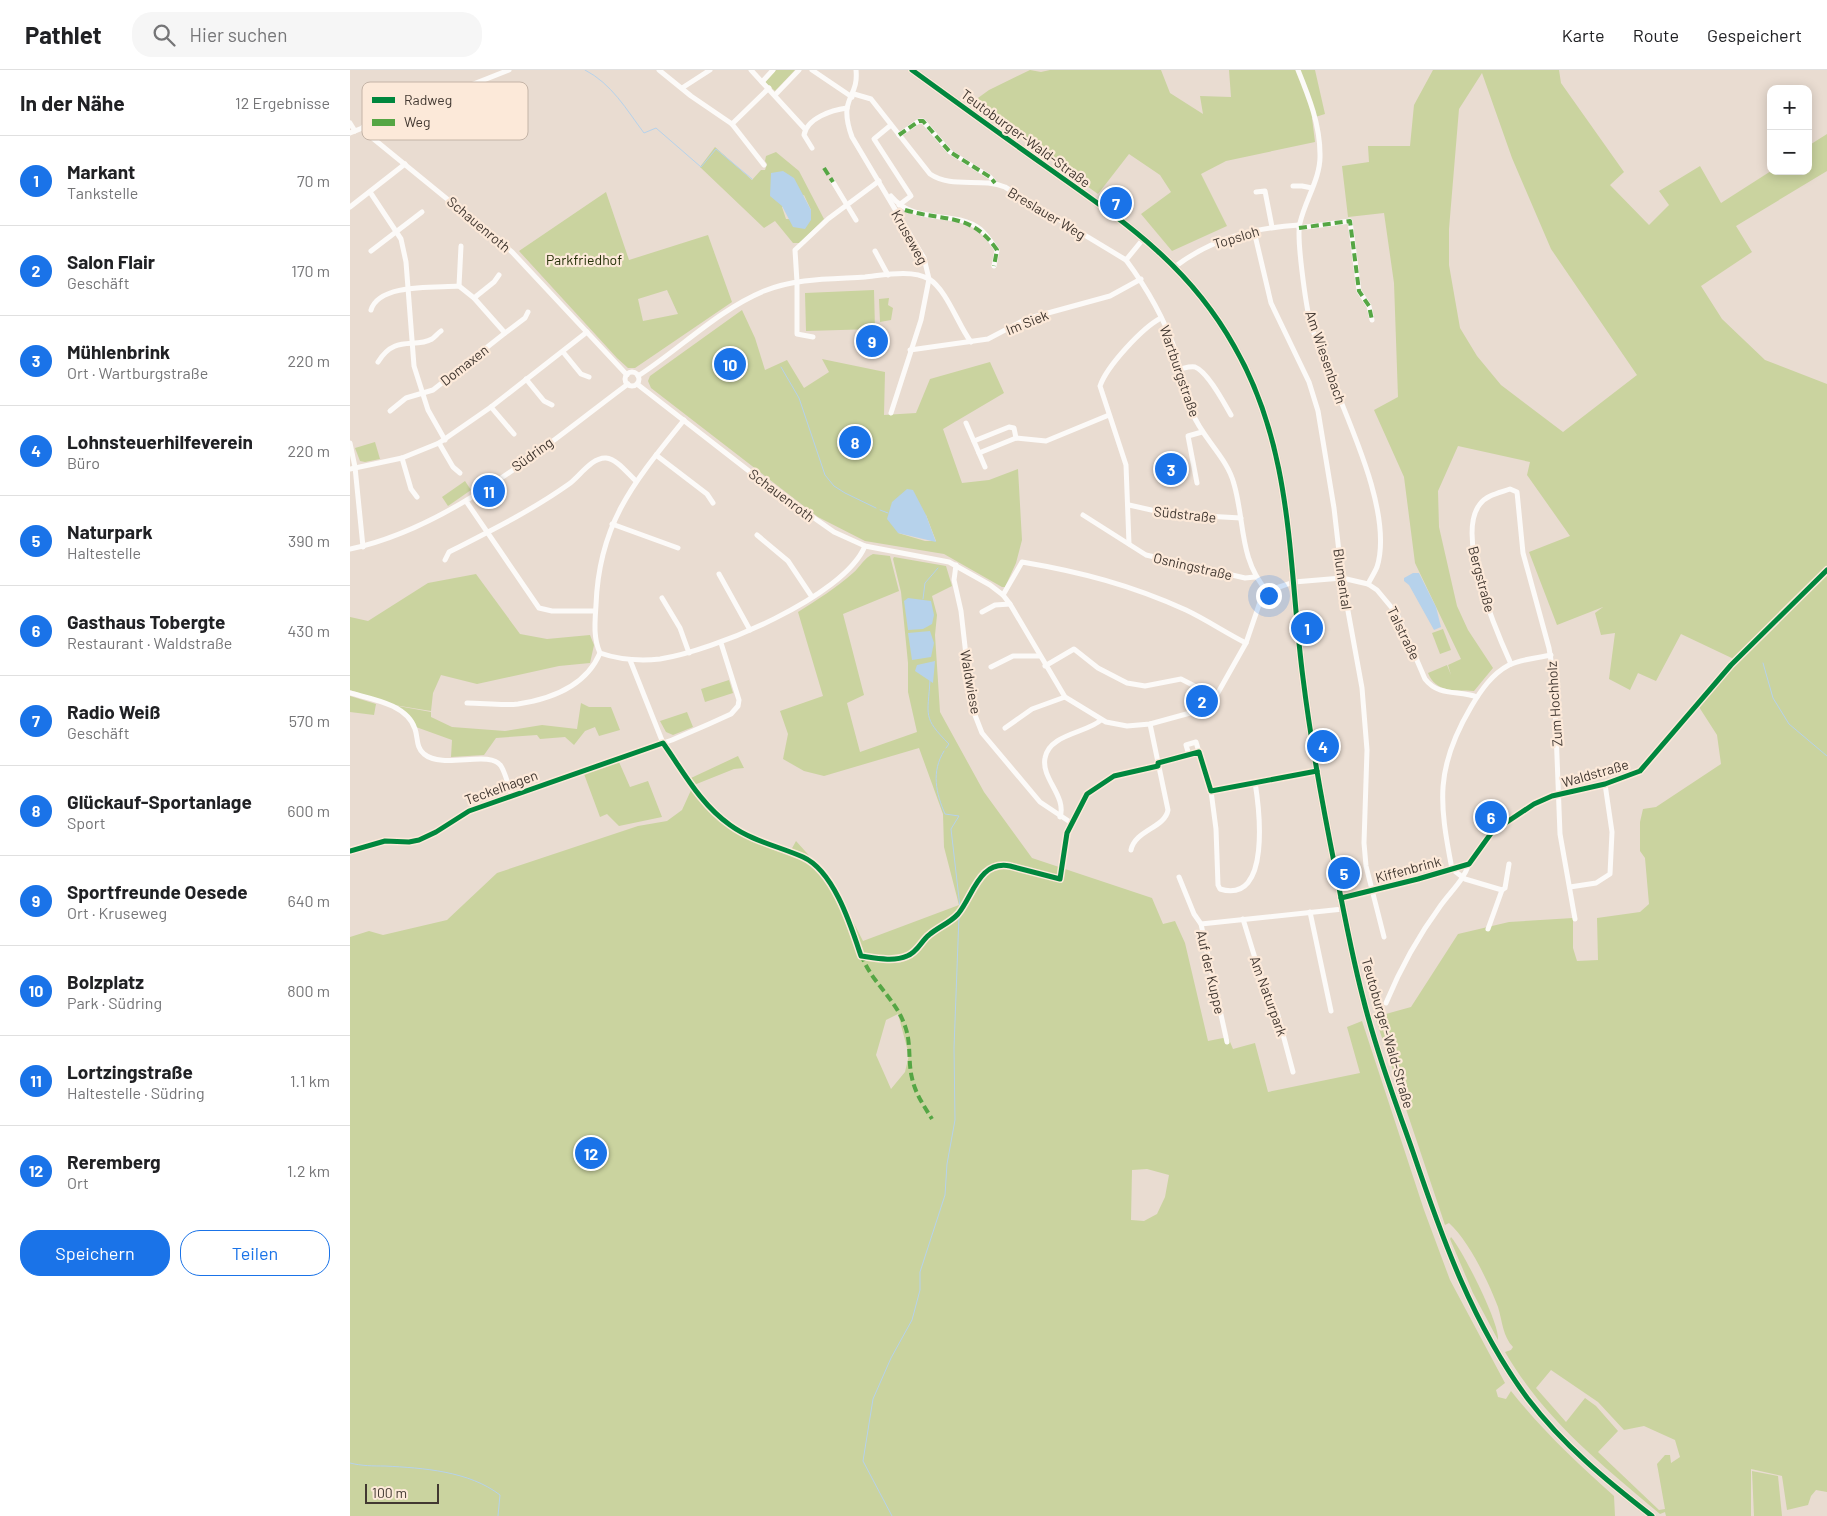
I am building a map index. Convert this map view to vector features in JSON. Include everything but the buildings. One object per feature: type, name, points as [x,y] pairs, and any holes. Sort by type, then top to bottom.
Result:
[{"type":"main road","name":"Teutoburger-Wald-Straße","points":[[912,70],[1144,238],[1176,266],[1221,324],[1258,395],[1268,421],[1280,468],[1294,582],[1302,669],[1317,771],[1340,898],[1362,994],[1383,1064],[1440,1232],[1476,1315],[1516,1382],[1547,1423],[1594,1470],[1652,1516]]},
{"type":"street","points":[[478,82],[509,70]]},
{"type":"street","points":[[659,70],[732,124],[764,165]]},
{"type":"street","points":[[682,88],[710,70]]},
{"type":"street","points":[[751,70],[805,129]]},
{"type":"street","points":[[762,82],[773,70]]},
{"type":"street","points":[[775,95],[799,70]]},
{"type":"street","name":"Breslauer Weg","points":[[812,70],[853,95],[871,99],[934,177],[950,182],[995,183],[1045,210],[1126,260]]},
{"type":"street","points":[[812,148],[804,135],[805,129],[819,117],[847,108],[857,84],[856,70]]},
{"type":"street","name":"Am Wiesenbach","points":[[1298,70],[1311,103],[1320,154],[1312,188],[1299,226],[1310,320],[1359,447],[1379,520],[1380,539],[1377,566],[1368,584]]},
{"type":"street","points":[[732,124],[769,88]]},
{"type":"street","name":"Kruseweg","points":[[847,108],[849,126],[855,143],[924,258],[931,281],[891,413]]},
{"type":"street","points":[[899,135],[919,121],[924,121],[950,152],[990,177],[995,183]]},
{"type":"street","points":[[350,124],[353,132]]},
{"type":"street","points":[[891,125],[874,139],[910,196],[899,205]]},
{"type":"street","name":"Schauenroth","points":[[375,140],[512,252],[627,375]]},
{"type":"street","points":[[350,207],[405,164]]},
{"type":"street","points":[[812,337],[797,334],[797,282],[794,250],[847,204],[879,181]]},
{"type":"street","points":[[833,182],[856,220]]},
{"type":"street","points":[[1293,186],[1312,188]]},
{"type":"street","name":"Topsloh","points":[[1256,192],[1264,191],[1272,226]]},
{"type":"street","points":[[370,192],[396,231],[406,262],[414,366],[428,410],[445,440]]},
{"type":"street","points":[[886,194],[905,210],[932,218],[964,222],[979,229],[997,250],[994,266]]},
{"type":"street","points":[[371,250],[422,212]]},
{"type":"street","name":"Topsloh","points":[[1176,266],[1211,244],[1229,236],[1272,226],[1299,226],[1350,221],[1359,291],[1370,306],[1372,320]]},
{"type":"street","name":"Blumental","points":[[1254,231],[1271,303],[1309,382],[1318,411],[1334,508],[1342,578],[1362,688],[1367,750],[1364,843],[1366,866],[1384,937]]},
{"type":"street","points":[[1126,260],[1144,238]]},
{"type":"street","points":[[459,286],[460,246]]},
{"type":"street","points":[[875,251],[888,275]]},
{"type":"street","name":"Wartburgstraße","points":[[1126,260],[1141,280],[1161,318],[1174,348],[1192,412],[1202,432],[1225,463],[1234,482],[1244,544],[1255,577],[1267,591]]},
{"type":"street","points":[[638,376],[632,372],[627,375],[628,384],[631,386],[637,384],[638,376],[743,302],[764,290],[797,282],[913,274],[931,281],[942,292],[972,342]]},
{"type":"street","points":[[474,298],[494,282],[499,275]]},
{"type":"street","name":"Im Siek","points":[[910,350],[988,339],[1026,319],[1118,293],[1141,280]]},
{"type":"street","points":[[371,310],[373,304],[388,292],[459,286],[474,298],[505,333]]},
{"type":"street","name":"Domaxen","points":[[390,411],[406,398],[433,390],[525,318],[528,312]]},
{"type":"street","points":[[1129,544],[1126,465],[1100,386],[1134,338],[1161,318]]},
{"type":"street","points":[[378,362],[383,354],[399,344],[432,340],[441,331]]},
{"type":"street","points":[[353,468],[402,458],[439,444],[491,407],[587,332]]},
{"type":"street","points":[[563,352],[581,374],[589,377]]},
{"type":"street","points":[[1180,369],[1190,366],[1198,368],[1211,383],[1231,415]]},
{"type":"street","points":[[526,379],[544,401],[552,405]]},
{"type":"street","name":"Südring","points":[[350,549],[432,522],[466,501],[628,384]]},
{"type":"street","name":"Schauenroth","points":[[637,384],[815,521],[865,546],[949,562],[1003,595],[1065,698]]},
{"type":"street","points":[[491,407],[514,434]]},
{"type":"street","points":[[980,453],[1016,438],[1046,441],[1109,412]]},
{"type":"street","points":[[467,703],[516,704],[556,694],[579,682],[595,666],[600,653],[595,637],[599,565],[612,524],[636,481],[684,420]]},
{"type":"street","points":[[966,423],[985,467]]},
{"type":"street","points":[[974,441],[1009,427],[1014,428],[1016,438]]},
{"type":"street","name":"Wartburgstraße","points":[[1197,483],[1188,436],[1202,432]]},
{"type":"street","points":[[350,443],[363,546]]},
{"type":"street","points":[[439,444],[453,467],[460,472]]},
{"type":"street","points":[[656,455],[707,494],[713,503]]},
{"type":"street","points":[[445,560],[448,552],[536,507],[572,482],[596,461],[605,457],[614,460],[636,481]]},
{"type":"street","points":[[402,458],[411,489],[417,497]]},
{"type":"street","name":"Bergstraße","points":[[1511,664],[1497,632],[1479,575],[1471,540],[1474,514],[1480,504],[1487,497],[1510,489],[1517,492]]},
{"type":"street","name":"Zum Hochholz","points":[[1517,492],[1523,553],[1550,655],[1554,680],[1560,834],[1575,919]]},
{"type":"street","points":[[466,501],[539,608],[552,611],[596,611]]},
{"type":"street","name":"Südstraße","points":[[1128,505],[1169,514],[1241,518]]},
{"type":"street","name":"Osningstraße","points":[[1083,515],[1146,555],[1245,578],[1255,577]]},
{"type":"street","points":[[612,524],[678,548]]},
{"type":"street","points":[[757,535],[788,562],[812,597]]},
{"type":"street","points":[[600,653],[630,660],[660,659],[689,653],[721,643],[812,597],[853,566],[865,546]]},
{"type":"street","points":[[1003,595],[1022,562],[1052,567],[1111,580],[1160,599],[1188,611],[1246,643]]},
{"type":"street","name":"Waldwiese","points":[[956,565],[954,580],[961,611],[973,710],[982,733],[1033,795],[1060,817],[1070,822]]},
{"type":"street","name":"Waldstraße","points":[[1386,1003],[1395,980],[1441,904],[1464,878],[1469,864],[1492,832],[1534,804],[1559,795],[1605,784],[1635,774],[1645,768],[1661,746],[1695,709],[1731,665],[1827,570]]},
{"type":"street","points":[[719,574],[750,630]]},
{"type":"street","name":"Talstraße","points":[[1267,591],[1294,582],[1342,578],[1368,584],[1389,601],[1397,614],[1425,680],[1439,692],[1477,697]]},
{"type":"street","points":[[1005,728],[1032,709],[1065,698],[1101,720],[1127,726],[1150,724],[1201,710],[1211,705],[1246,643],[1261,599],[1267,591]]},
{"type":"street","points":[[662,598],[680,628],[689,653]]},
{"type":"street","points":[[982,612],[996,605],[1010,604]]},
{"type":"street","name":"Teckelhagen","points":[[350,851],[385,841],[409,842],[419,840],[436,832],[469,810],[663,743],[731,714],[738,706],[739,700],[721,643]]},
{"type":"street","points":[[1045,666],[1074,649],[1098,668],[1127,683],[1145,686],[1181,678],[1216,697]]},
{"type":"street","name":"Kiffenbrink","points":[[1340,898],[1452,869],[1442,815],[1443,776],[1454,738],[1477,697],[1498,671],[1511,664],[1550,655]]},
{"type":"street","points":[[991,667],[1014,656],[1039,656]]},
{"type":"street","points":[[630,660],[663,743]]},
{"type":"street","points":[[350,693],[379,701],[402,712],[415,728],[420,749],[428,756],[450,761],[492,760],[500,765],[512,795]]},
{"type":"street","points":[[1060,817],[1061,804],[1048,772],[1045,756],[1066,735],[1094,726],[1101,720]]},
{"type":"street","points":[[1131,850],[1138,837],[1167,816],[1167,805],[1150,724]]},
{"type":"street","points":[[1188,755],[1186,745],[1196,742],[1211,791],[1216,829],[1218,885],[1220,889],[1226,891],[1234,890],[1250,879],[1257,865],[1260,813],[1255,782]]},
{"type":"street","points":[[1060,879],[1070,822],[1087,794],[1114,776],[1199,752]]},
{"type":"street","points":[[1211,791],[1317,771]]},
{"type":"street","points":[[1570,887],[1596,883],[1610,874],[1612,832],[1605,784]]},
{"type":"street","points":[[1452,869],[1469,864]]},
{"type":"street","points":[[1488,929],[1502,890],[1505,888],[1509,864]]},
{"type":"street","points":[[1452,869],[1464,878],[1502,890]]},
{"type":"street","name":"Auf der Kuppe","points":[[1179,877],[1194,914],[1201,924],[1228,1042]]},
{"type":"street","points":[[1201,924],[1343,909]]},
{"type":"street","points":[[1310,912],[1331,1011]]},
{"type":"street","name":"Am Naturpark","points":[[1243,919],[1269,1003],[1277,1012],[1293,1072]]},
{"type":"green space","points":[[776,70],[795,70],[775,91],[765,82]]},
{"type":"green space","points":[[1030,70],[1041,72],[1050,70],[1161,70],[1170,93],[1203,114],[1200,96],[1231,97],[1229,70],[1315,70],[1325,114],[1312,118],[1315,142],[1226,161],[1201,174],[1227,226],[1172,251],[1141,214],[1171,192],[1160,175],[1129,154],[1098,194],[971,103],[989,90]]},
{"type":"green space","points":[[1433,70],[1559,70],[1561,83],[1624,172],[1610,185],[1649,225],[1669,205],[1659,191],[1700,166],[1721,203],[1767,174],[1812,175],[1812,143],[1827,134],[1827,171],[1736,226],[1752,252],[1701,286],[1722,319],[1765,360],[1827,384],[1827,1492],[1816,1490],[1811,1496],[1808,1505],[1787,1510],[1782,1476],[1751,1469],[1751,1516],[1666,1516],[1665,1512],[1660,1514],[1596,1459],[1556,1420],[1520,1376],[1505,1352],[1513,1347],[1505,1333],[1498,1307],[1489,1285],[1464,1240],[1449,1223],[1445,1225],[1375,1017],[1411,1007],[1458,934],[1509,922],[1573,918],[1573,948],[1577,961],[1598,960],[1597,918],[1640,912],[1649,904],[1645,858],[1640,851],[1640,822],[1643,809],[1656,807],[1721,764],[1717,735],[1699,707],[1738,661],[1681,634],[1656,681],[1638,673],[1630,690],[1609,679],[1615,633],[1601,635],[1595,613],[1603,607],[1557,625],[1529,552],[1570,536],[1527,475],[1530,462],[1458,446],[1438,491],[1439,527],[1457,606],[1468,630],[1493,668],[1474,691],[1447,689],[1436,684],[1431,679],[1428,673],[1447,665],[1451,675],[1448,665],[1461,659],[1415,563],[1404,477],[1374,410],[1398,397],[1394,283],[1384,213],[1348,217],[1342,166],[1369,162],[1368,146],[1410,146],[1414,105]],"holes":[[[1482,73],[1512,158],[1551,249],[1637,375],[1563,432],[1501,385],[1477,356],[1460,328],[1449,265],[1449,229],[1459,109]],[[1551,1370],[1598,1402],[1624,1430],[1644,1426],[1675,1440],[1680,1457],[1671,1463],[1670,1455],[1665,1455],[1657,1464],[1665,1509],[1659,1510],[1598,1452],[1618,1431],[1596,1406],[1585,1398],[1566,1422],[1536,1388]]]},
{"type":"green space","points":[[715,147],[752,180],[761,170],[765,170],[767,164],[765,161],[766,156],[776,152],[799,171],[824,219],[800,243],[793,243],[775,221],[764,228],[700,167]],"holes":[[[804,195],[811,210],[811,220],[786,219],[782,207]]]},
{"type":"green space","name":"Parkfriedhof","points":[[606,192],[629,260],[708,235],[732,302],[635,368],[628,368],[519,251]],"holes":[[[667,290],[678,314],[643,321],[638,299]]]},
{"type":"green space","points":[[874,290],[875,329],[806,331],[805,293]]},
{"type":"green space","points":[[889,298],[888,305],[893,308],[891,320],[880,322],[879,299]]},
{"type":"green space","points":[[742,310],[755,338],[765,370],[787,360],[804,388],[829,372],[822,359],[885,372],[884,415],[916,413],[930,379],[990,362],[1004,393],[943,429],[962,483],[989,480],[1018,469],[1022,540],[1016,563],[1005,587],[944,554],[865,541],[818,517],[651,388],[648,381],[650,376]],"holes":[[[926,515],[936,541],[925,541],[898,533]]]},
{"type":"green space","points":[[375,442],[380,459],[360,461],[355,448]]},
{"type":"green space","points":[[465,481],[471,490],[448,506],[442,497]]},
{"type":"green space","points":[[873,554],[890,556],[899,591],[843,614],[864,695],[847,703],[860,752],[917,732],[908,692],[908,663],[901,592],[893,559],[894,557],[946,566],[952,586],[932,596],[937,615],[935,635],[940,712],[984,792],[1032,858],[1152,898],[1163,924],[1175,921],[1185,943],[1208,1041],[1228,1037],[1233,1049],[1255,1043],[1268,1092],[1360,1073],[1347,1027],[1362,1021],[1424,1210],[1450,1280],[1505,1383],[1496,1390],[1498,1397],[1506,1399],[1511,1391],[1560,1446],[1614,1496],[1615,1516],[350,1516],[350,937],[369,931],[383,935],[447,920],[497,873],[638,826],[667,821],[682,810],[692,788],[713,810],[748,835],[790,852],[796,841],[832,881],[863,941],[959,905],[944,847],[943,814],[919,748],[824,776],[804,771],[783,759],[788,734],[780,711],[823,696],[798,612],[840,584]],"holes":[[[898,1014],[909,1055],[905,1072],[891,1089],[876,1055],[886,1020]],[[1147,1169],[1169,1175],[1165,1197],[1157,1214],[1144,1221],[1131,1220],[1132,1170]]]},
{"type":"green space","points":[[476,574],[520,634],[547,639],[590,635],[594,645],[590,663],[559,666],[477,684],[441,675],[433,693],[431,711],[394,705],[350,690],[350,617],[368,621],[428,583]]},
{"type":"green space","points":[[1443,629],[1451,650],[1440,654],[1432,633]]},
{"type":"green space","points":[[729,680],[733,693],[705,702],[701,689]]},
{"type":"green space","points":[[350,696],[376,704],[374,715],[350,712]]},
{"type":"green space","points":[[581,703],[589,707],[611,707],[620,730],[599,736],[595,727],[585,731],[574,745],[565,737],[540,739],[537,735],[496,738],[484,755],[451,757],[452,740],[416,727],[413,720],[398,706],[431,712],[431,717],[452,727],[505,731],[542,725],[577,729]]},
{"type":"green space","points":[[687,712],[693,727],[673,735],[666,732],[660,721]]},
{"type":"green space","points":[[738,756],[744,768],[734,769],[694,785],[691,778]]},
{"type":"green space","points":[[619,762],[630,787],[648,781],[662,817],[619,826],[607,814],[600,817],[584,774]]},
{"type":"green space","points":[[1451,1237],[1480,1288],[1493,1319],[1498,1340],[1473,1293],[1450,1239]]},
{"type":"green space","points":[[1752,1471],[1778,1476],[1782,1516],[1754,1516]]},
{"type":"water","points":[[783,171],[794,178],[811,210],[811,220],[805,229],[793,227],[782,206],[770,196],[771,173]]},
{"type":"water","points":[[907,489],[913,490],[926,515],[936,542],[898,533],[887,519],[892,502]]},
{"type":"water","points":[[1413,573],[1419,573],[1436,607],[1441,627],[1434,630],[1409,585],[1404,581],[1404,578]]},
{"type":"water","points":[[908,598],[931,601],[934,615],[932,624],[923,629],[908,630],[904,601]]},
{"type":"water","points":[[930,631],[934,643],[931,657],[912,660],[908,633]]},
{"type":"water","points":[[935,661],[933,683],[915,671],[917,665]]},
{"type":"waterway","points":[[585,70],[611,90],[644,133],[656,128],[701,167],[716,149],[752,179]]},
{"type":"waterway","points":[[781,367],[799,398],[825,475],[834,486],[876,508]]},
{"type":"waterway","points":[[880,510],[888,513]]},
{"type":"waterway","points":[[923,599],[925,583],[938,568]]},
{"type":"waterway","points":[[1763,663],[1773,698],[1789,724],[1827,756]]},
{"type":"waterway","points":[[930,680],[929,715],[934,728],[949,744],[946,748]]},
{"type":"waterway","points":[[944,751],[937,767],[936,782],[945,814],[959,816],[951,829],[960,907]]},
{"type":"waterway","points":[[892,1516],[863,1461],[873,1399],[891,1358],[912,1320],[920,1290],[920,1272],[945,1195],[947,1164],[955,1120],[954,1048],[959,916]]},
{"type":"waterway","points":[[350,1463],[445,1472],[474,1481],[500,1495],[498,1516]]},
{"type":"marked path","points":[[899,135],[919,121],[923,121],[950,152],[990,177],[995,183]]},
{"type":"marked path","points":[[824,168],[833,182]]},
{"type":"marked path","points":[[905,210],[956,220],[977,229],[997,250],[994,266]]},
{"type":"marked path","points":[[1299,228],[1350,221],[1359,291],[1369,306],[1372,320]]},
{"type":"marked path","points":[[861,954],[871,974],[902,1018],[908,1035],[913,1084],[932,1119]]},
{"type":"cycle path","points":[[912,70],[1099,204],[1150,244],[1195,290],[1215,316],[1234,346],[1254,385],[1268,426],[1278,466],[1285,508],[1310,727],[1326,824],[1355,966],[1380,1056],[1435,1216],[1475,1311],[1508,1371],[1528,1399],[1571,1447],[1602,1476],[1652,1516]]},
{"type":"cycle path","points":[[1341,898],[1469,864],[1492,832],[1534,804],[1552,796],[1605,784],[1640,771],[1731,665],[1827,570]]},
{"type":"cycle path","points":[[350,851],[385,841],[409,842],[419,840],[436,832],[469,811],[663,743],[693,787],[719,817],[738,831],[803,857],[824,874],[840,900],[861,956],[896,959],[911,954],[929,935],[955,917],[978,881],[991,868],[1010,866],[1060,879],[1067,833],[1087,794],[1114,776],[1158,766],[1158,763],[1199,752],[1211,791],[1317,771]]},
{"type":"place","name":"Radio Weiß","points":[[1116,203]]},
{"type":"place","name":"Sportfreunde Oesede","points":[[872,341]]},
{"type":"place","name":"Bolzplatz","points":[[730,364]]},
{"type":"place","name":"Glückauf-Sportanlage","points":[[855,442]]},
{"type":"place","name":"Mühlenbrink","points":[[1171,469]]},
{"type":"place","name":"Lortzingstraße","points":[[489,491]]},
{"type":"place","name":"Markant","points":[[1307,628]]},
{"type":"place","name":"Salon Flair","points":[[1202,701]]},
{"type":"place","name":"Lohnsteuerhilfeverein","points":[[1323,746]]},
{"type":"place","name":"Gasthaus Tobergte","points":[[1491,817]]},
{"type":"place","name":"Naturpark","points":[[1344,873]]},
{"type":"place","name":"Reremberg","points":[[591,1153]]}]
